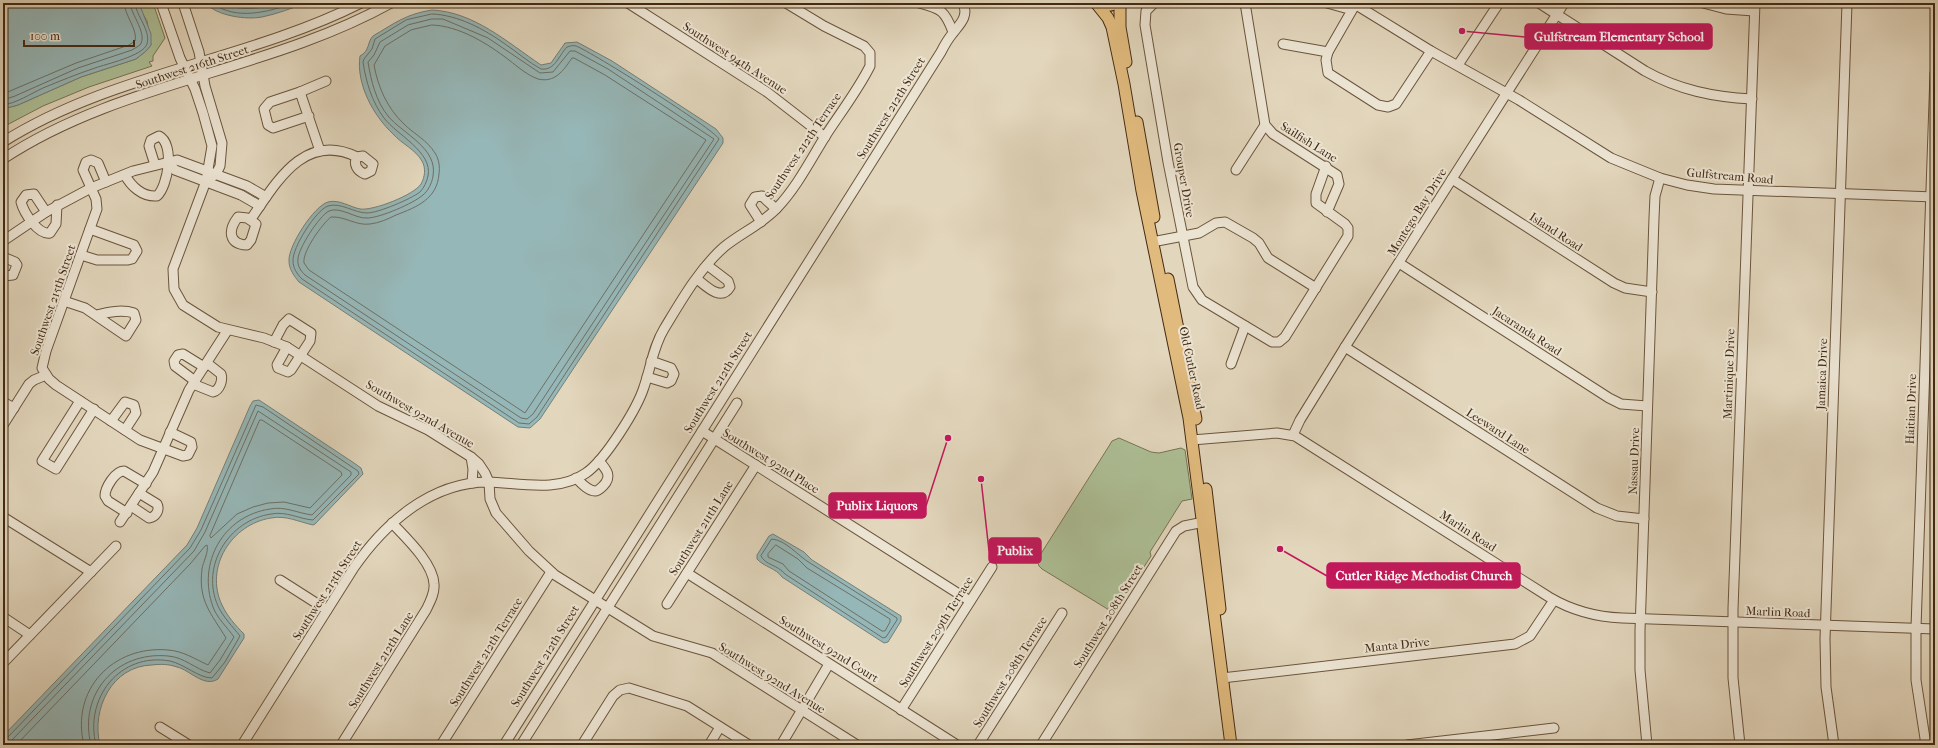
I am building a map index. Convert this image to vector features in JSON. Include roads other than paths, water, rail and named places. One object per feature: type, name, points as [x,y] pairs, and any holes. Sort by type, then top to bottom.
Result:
[{"type":"main road","points":[[1096,3],[1109,6],[1116,3]]},
{"type":"main road","name":"Old Cutler Road","points":[[1096,3],[1108,18],[1112,27],[1156,241],[1193,400],[1196,439],[1225,677],[1231,745]]},
{"type":"main road","name":"Old Cutler Road","points":[[1120,3],[1120,27],[1156,241]]},
{"type":"main road","name":"Old Cutler Road","points":[[1225,677],[1236,745]]},
{"type":"street","points":[[161,3],[183,68],[190,80],[212,138],[212,172]]},
{"type":"street","points":[[183,3],[201,62],[203,76],[222,143],[222,159],[206,181]]},
{"type":"street","name":"Southwest 216th Street","points":[[3,142],[70,107],[288,34],[361,3]]},
{"type":"street","name":"Southwest 216th Street","points":[[3,159],[32,141],[80,118],[316,38],[347,26],[391,3]]},
{"type":"street","name":"Southwest 94th Avenue","points":[[628,3],[767,92],[825,137]]},
{"type":"street","name":"Southwest 212th Terrace","points":[[489,482],[551,485],[576,478],[590,470],[599,461],[637,404],[659,339],[707,265],[731,242],[761,222],[776,209],[790,192],[868,70],[871,61],[870,53],[864,46],[824,26],[786,3]]},
{"type":"street","points":[[919,3],[938,10],[946,15],[950,20],[953,32]]},
{"type":"street","name":"Southwest 212th Street","points":[[504,745],[953,32],[958,29],[966,11],[963,3]]},
{"type":"street","name":"Grouper Drive","points":[[1154,3],[1146,11],[1145,25],[1183,236],[1193,287],[1198,297],[1269,341],[1279,342],[1285,337],[1316,288]]},
{"type":"street","name":"Sailfish Lane","points":[[1245,3],[1265,126],[1273,134],[1336,173],[1339,180],[1327,212]]},
{"type":"street","points":[[1327,3],[1345,8],[1354,4]]},
{"type":"street","points":[[1458,65],[1499,3]]},
{"type":"street","points":[[1539,3],[1663,81],[1705,94],[1752,99]]},
{"type":"street","name":"Montego Bay Drive","points":[[1293,435],[1300,420],[1345,347],[1564,3]]},
{"type":"street","points":[[1703,3],[1726,9],[1754,7]]},
{"type":"street","name":"Jamaica Drive","points":[[1834,745],[1826,687],[1825,625],[1847,3]]},
{"type":"street","points":[[1354,4],[1328,52],[1326,60],[1328,74],[1378,105],[1388,107],[1396,104],[1431,51]]},
{"type":"street","name":"Gulfstream Road","points":[[1354,4],[1431,51],[1507,93],[1605,154],[1636,170],[1660,178],[1700,187],[1748,191],[1933,197]]},
{"type":"street","name":"Martinique Drive","points":[[1740,745],[1733,684],[1733,622],[1754,7]]},
{"type":"street","points":[[1283,44],[1328,52]]},
{"type":"street","name":"Haitian Drive","points":[[1926,745],[1916,680],[1916,628],[1933,197],[1935,73]]},
{"type":"street","points":[[309,116],[273,128],[267,122],[264,112],[265,106],[270,102],[326,81]]},
{"type":"street","points":[[300,92],[320,151]]},
{"type":"street","points":[[1236,170],[1265,126]]},
{"type":"street","points":[[125,175],[131,186],[135,189],[146,194],[157,196],[164,182],[169,163],[165,142],[159,136],[151,140],[149,146],[155,165]]},
{"type":"street","points":[[251,220],[279,178],[289,167],[302,158],[320,151],[335,150],[357,156]]},
{"type":"street","name":"Southwest 215th Street","points":[[46,375],[42,368],[43,363],[90,229],[97,204],[83,170],[86,162],[91,160],[98,163],[106,182]]},
{"type":"street","points":[[3,241],[32,220],[57,205],[91,188],[155,165],[177,160],[247,186],[266,197]]},
{"type":"street","points":[[169,163],[175,170],[241,195],[260,206]]},
{"type":"street","points":[[1156,241],[1202,232],[1218,222],[1227,223],[1256,241],[1268,258],[1316,288],[1348,236],[1347,226],[1318,206],[1315,201],[1326,166]]},
{"type":"street","name":"Nassau Drive","points":[[1647,745],[1640,670],[1640,619],[1655,196],[1660,178]]},
{"type":"street","name":"Island Road","points":[[1452,179],[1614,283],[1625,288],[1652,292]]},
{"type":"street","name":"Southwest 92nd Avenue","points":[[206,181],[178,252],[173,269],[172,282],[176,294],[183,305],[212,324],[227,331],[287,346],[382,408],[428,430],[471,457],[483,468],[489,482],[490,498],[496,513],[529,551],[551,572],[607,609],[653,636],[712,654],[857,745]]},
{"type":"street","points":[[46,212],[34,194],[26,196],[22,202],[32,220],[41,231],[46,234],[50,233],[58,218],[57,205]]},
{"type":"street","points":[[761,222],[750,205],[755,196],[762,196],[776,209]]},
{"type":"street","points":[[81,255],[97,260],[128,260],[132,259],[137,252],[134,245],[90,229]]},
{"type":"street","points":[[3,257],[15,262],[17,265],[13,275],[3,276]]},
{"type":"street","name":"Jacaranda Road","points":[[1399,263],[1609,398],[1621,404],[1647,406]]},
{"type":"street","points":[[697,280],[718,294],[728,291],[730,287],[728,281],[707,265]]},
{"type":"street","points":[[64,301],[78,304],[96,315]]},
{"type":"street","points":[[274,342],[285,321],[293,321],[309,331],[312,335],[310,342],[291,370],[284,372],[277,365],[287,346]]},
{"type":"street","points":[[1231,364],[1245,326]]},
{"type":"street","points":[[120,522],[146,484],[185,397],[227,331]]},
{"type":"street","name":"Leeward Lane","points":[[1345,347],[1597,508],[1617,516],[1644,519]]},
{"type":"street","points":[[183,354],[205,365],[222,374],[222,380],[218,389],[213,392],[194,382],[175,366],[174,361],[178,355],[183,354]]},
{"type":"street","points":[[647,378],[667,383],[670,382],[674,374],[671,368],[651,361]]},
{"type":"street","points":[[3,425],[29,384],[46,375],[56,385],[140,440],[185,456],[189,453],[192,447],[189,440],[170,432]]},
{"type":"street","points":[[80,401],[42,461],[56,469],[94,409]]},
{"type":"street","points":[[3,402],[14,408]]},
{"type":"street","points":[[111,420],[125,402],[134,405],[136,413],[125,430]]},
{"type":"street","points":[[521,745],[737,403]]},
{"type":"street","name":"Southwest 92nd Place","points":[[702,431],[970,601]]},
{"type":"street","name":"Marlin Road","points":[[1196,439],[1277,433],[1293,435],[1554,600],[1595,615],[1640,619],[1935,629]]},
{"type":"street","points":[[471,457],[473,469],[472,483]]},
{"type":"street","points":[[576,478],[588,489],[598,490],[606,483],[609,474],[599,461]]},
{"type":"street","name":"Southwest 211th Lane","points":[[667,604],[756,465]]},
{"type":"street","points":[[139,493],[157,504],[157,513],[155,516],[149,518],[108,501],[105,496],[107,489],[116,474],[124,470],[146,484]]},
{"type":"street","name":"Southwest 213th Street","points":[[242,745],[366,550],[392,523],[432,495],[472,483],[489,482]]},
{"type":"street","points":[[3,517],[91,572]]},
{"type":"street","name":"Southwest 208th Street","points":[[1041,745],[1174,534],[1182,526],[1206,522]]},
{"type":"street","name":"Southwest 212th Lane","points":[[341,745],[426,610],[434,586],[433,576],[427,565],[392,523]]},
{"type":"street","points":[[3,663],[116,546]]},
{"type":"street","name":"Southwest 209th Terrace","points":[[901,710],[992,567]]},
{"type":"street","name":"Southwest 212th Terrace","points":[[441,745],[551,572]]},
{"type":"street","name":"Southwest 92nd Court","points":[[687,573],[957,745]]},
{"type":"street","points":[[280,580],[327,610]]},
{"type":"street","name":"Manta Drive","points":[[1225,677],[1515,644],[1530,636],[1554,600]]},
{"type":"street","name":"Southwest 208th Terrace","points":[[978,745],[1062,612]]},
{"type":"street","points":[[3,617],[30,635]]},
{"type":"street","points":[[781,745],[829,664]]},
{"type":"street","points":[[586,743],[613,696],[620,690],[633,688],[658,698],[678,703],[720,726],[749,745]]},
{"type":"street","points":[[709,745],[720,726]]},
{"type":"street","points":[[160,727],[189,745]]},
{"type":"street","points":[[1407,745],[1554,728]]},
{"type":"water","points":[[19,3],[139,3],[151,34],[151,45],[136,59],[81,77],[18,105],[3,109],[3,7]]},
{"type":"water","points":[[206,3],[306,3],[268,16],[248,18],[224,14]]},
{"type":"water","points":[[432,10],[462,16],[476,22],[503,38],[541,65],[551,63],[565,43],[577,42],[612,61],[716,129],[723,138],[723,143],[540,419],[530,428],[518,427],[299,282],[290,267],[290,254],[297,237],[309,218],[322,205],[332,201],[360,209],[366,209],[383,205],[402,197],[410,193],[421,184],[424,172],[422,161],[416,153],[397,138],[379,118],[363,88],[359,67],[360,56],[367,49],[373,36],[394,23],[415,14]]},
{"type":"water","points":[[259,400],[354,463],[361,468],[363,474],[315,524],[313,525],[282,517],[257,522],[244,529],[234,538],[225,550],[219,562],[217,591],[224,609],[232,621],[244,634],[244,638],[218,679],[213,681],[202,680],[182,669],[168,665],[161,664],[138,667],[126,673],[116,681],[102,704],[98,731],[100,745],[3,745],[3,736],[187,545],[197,528],[250,406],[253,401]]},
{"type":"water","points":[[773,534],[804,552],[812,560],[901,616],[901,621],[888,642],[884,643],[760,562],[757,559],[757,555],[769,536]]},
{"type":"place","name":"Gulfstream Elementary School","points":[[1462,31]]},
{"type":"place","name":"Publix Liquors","points":[[948,438]]},
{"type":"place","name":"Publix","points":[[981,479]]},
{"type":"place","name":"Cutler Ridge Methodist Church","points":[[1280,549]]}]
